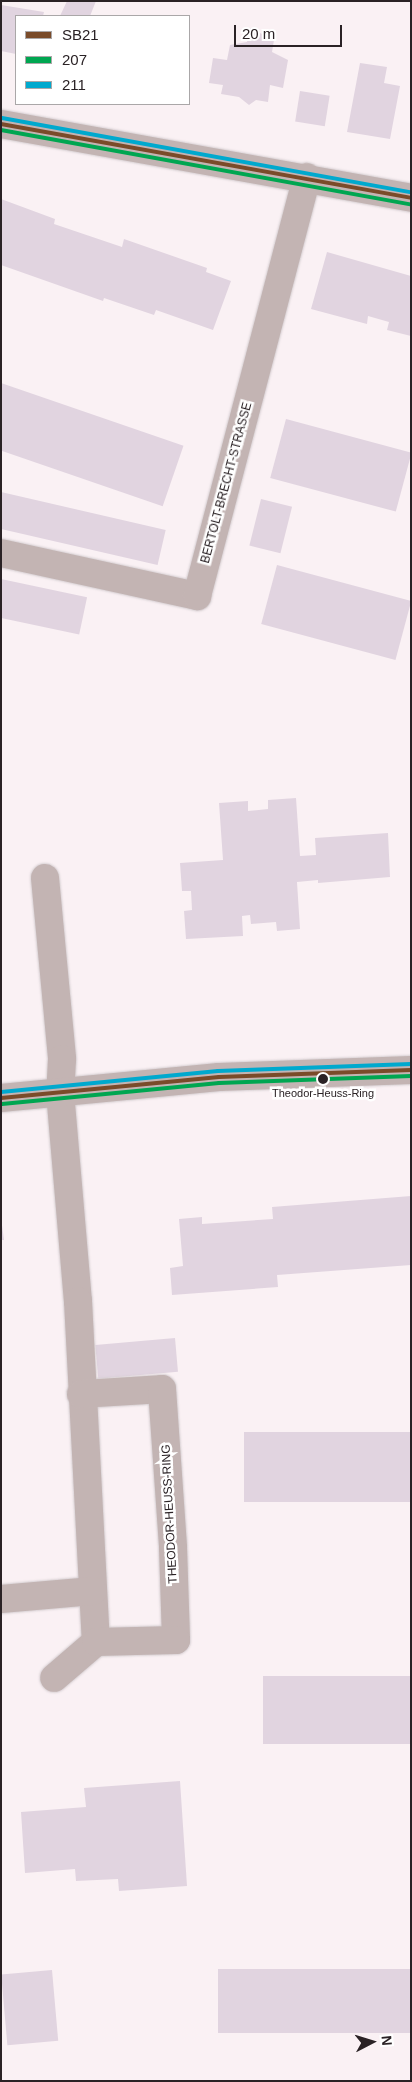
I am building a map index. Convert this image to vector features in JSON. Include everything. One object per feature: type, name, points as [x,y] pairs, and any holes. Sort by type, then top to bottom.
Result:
[{"type":"street","points":[[1,124],[307,177],[411,198]]},
{"type":"street","name":"BERTOLT-BRECHT-STRASSE","points":[[1,554],[197,596],[307,177]]},
{"type":"street","points":[[45,878],[62,1059],[60,1092],[78,1301],[81,1394],[96,1642],[54,1678]]},
{"type":"street","points":[[1,1098],[298,1072],[411,1070]]},
{"type":"street","name":"THEODOR-HEUSS-RING","points":[[81,1394],[162,1389],[173,1548],[176,1640],[96,1642]]},
{"type":"street","points":[[1,1599],[93,1591]]},
{"type":"building","points":[[67,1],[96,1],[90,15],[60,15]]},
{"type":"building","points":[[1,5],[44,12],[43,15],[15,15],[15,54],[1,51]]},
{"type":"building","points":[[250,28],[274,40],[272,52],[288,60],[283,88],[270,85],[268,102],[256,100],[249,105],[239,97],[221,94],[223,85],[209,83],[213,58],[227,60],[230,45],[247,42]]},
{"type":"building","points":[[360,63],[387,67],[384,83],[400,86],[390,139],[347,132]]},
{"type":"building","points":[[300,91],[330,96],[325,126],[295,122]]},
{"type":"building","points":[[1,199],[55,219],[54,224],[122,247],[124,239],[207,268],[206,272],[231,281],[213,330],[156,310],[154,315],[104,298],[103,301],[1,265]]},
{"type":"building","points":[[327,252],[411,276],[411,336],[387,330],[389,322],[368,316],[367,324],[311,309]]},
{"type":"building","points":[[1,383],[183,446],[163,506],[1,451]]},
{"type":"building","points":[[286,419],[411,452],[396,512],[270,478]]},
{"type":"building","points":[[1,492],[166,530],[158,565],[1,529]]},
{"type":"building","points":[[261,499],[292,507],[280,553],[249,546]]},
{"type":"building","points":[[277,565],[411,601],[395,660],[261,624]]},
{"type":"building","points":[[1,579],[87,597],[79,634],[1,618]]},
{"type":"building","points":[[296,798],[300,856],[316,855],[315,838],[388,833],[390,877],[318,883],[318,880],[297,882],[300,929],[277,931],[276,922],[251,924],[250,915],[242,916],[243,936],[186,939],[184,911],[192,910],[191,891],[182,891],[180,863],[223,860],[219,803],[248,801],[248,811],[268,809],[268,800]]},
{"type":"building","points":[[411,1196],[411,1265],[277,1275],[278,1287],[172,1295],[170,1268],[183,1266],[179,1219],[202,1217],[202,1224],[273,1219],[272,1207]]},
{"type":"building","points":[[1,1218],[4,1240],[1,1240]]},
{"type":"building","points":[[175,1338],[178,1372],[98,1379],[95,1345]]},
{"type":"building","points":[[244,1432],[411,1432],[411,1502],[244,1502]]},
{"type":"building","points":[[263,1676],[411,1676],[411,1744],[263,1744]]},
{"type":"building","points":[[180,1781],[187,1886],[119,1891],[118,1879],[76,1881],[75,1869],[25,1873],[21,1812],[86,1807],[84,1788]]},
{"type":"building","points":[[218,1969],[411,1969],[411,2033],[218,2033]]},
{"type":"building","points":[[52,1970],[58,2041],[7,2045],[1,1974]]},
{"type":"transit line","name":"211","points":[[2,118],[411,192]]},
{"type":"transit line","name":"SB21","points":[[1,124],[411,198]]},
{"type":"transit line","name":"207","points":[[1,130],[410,204]]},
{"type":"transit line","name":"211","points":[[1,1092],[218,1071],[411,1064]]},
{"type":"transit line","name":"SB21","points":[[1,1098],[219,1077],[411,1070]]},
{"type":"transit line","name":"207","points":[[2,1104],[219,1083],[411,1076]]},
{"type":"place","name":"Theodor-Heuss-Ring","points":[[323,1079]]}]
